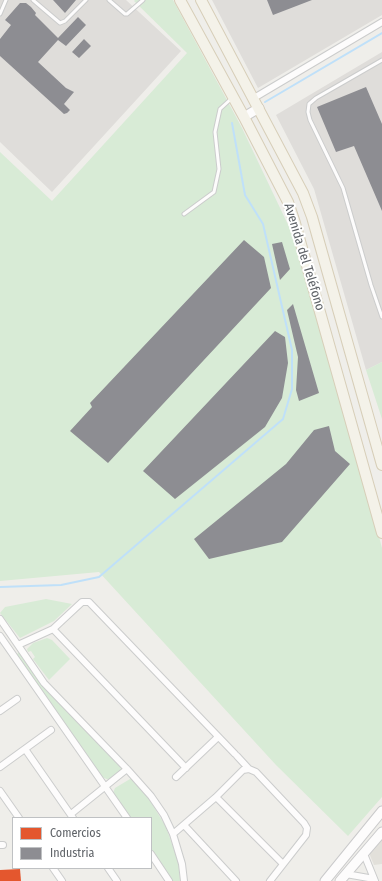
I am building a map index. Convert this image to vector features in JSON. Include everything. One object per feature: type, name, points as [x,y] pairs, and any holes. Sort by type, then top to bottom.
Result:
[{"type":"main road","name":"Avenida del Teléfono","points":[[180,0],[233,96],[288,202],[382,533]]},
{"type":"main road","name":"Avenida del Teléfono","points":[[201,0],[303,193],[312,217],[382,465]]},
{"type":"main road","points":[[244,117],[259,108]]},
{"type":"main road","points":[[324,881],[382,811]]},
{"type":"main road","points":[[343,877],[382,832]]},
{"type":"street","points":[[254,98],[382,22]]},
{"type":"street","points":[[12,654],[19,647],[53,629],[82,602],[89,602],[249,770]]},
{"type":"street","points":[[0,620],[44,684],[127,769],[151,796],[164,815],[173,834],[182,864],[184,881]]},
{"type":"street","points":[[53,629],[186,768]]},
{"type":"street","points":[[0,636],[126,817]]},
{"type":"street","points":[[0,710],[17,700]]},
{"type":"street","points":[[0,767],[51,730]]},
{"type":"street","points":[[176,777],[218,737]]},
{"type":"street","points":[[25,748],[72,816],[127,769]]},
{"type":"street","points":[[173,834],[216,797],[243,770],[256,772],[307,828],[306,835],[270,881]]},
{"type":"street","points":[[0,791],[18,817]]},
{"type":"street","points":[[216,797],[283,864]]},
{"type":"street","points":[[184,825],[236,881]]},
{"type":"street","points":[[343,877],[374,880],[364,854]]},
{"type":"street","points":[[152,856],[169,881]]},
{"type":"street","points":[[54,869],[62,881]]},
{"type":"street","points":[[109,869],[117,881]]},
{"type":"lane","points":[[0,14],[6,0]]},
{"type":"lane","points":[[33,0],[60,24],[86,0]]},
{"type":"lane","points":[[109,0],[125,14],[127,14],[143,0]]},
{"type":"lane","points":[[382,60],[316,98],[309,104],[308,112],[310,120],[343,188],[371,285],[382,317]]},
{"type":"lane","points":[[184,214],[214,192],[219,169],[214,132],[220,109],[233,96]]},
{"type":"shaded area","points":[[0,0],[126,0],[181,51],[52,192],[0,142]]},
{"type":"shaded area","points":[[212,0],[382,0],[382,15],[258,88]]},
{"type":"shaded area","points":[[382,52],[382,362],[366,370],[314,189],[276,115]]},
{"type":"shaded area","points":[[382,838],[382,864],[374,865],[369,853]]},
{"type":"green space","points":[[173,0],[242,128],[291,231],[341,396],[382,548],[382,797],[348,836],[276,765],[99,572],[0,581],[0,152],[52,201],[187,53],[134,1]]},
{"type":"green space","points":[[382,362],[382,419],[366,370]]},
{"type":"green space","points":[[46,599],[72,604],[54,621],[20,638],[0,613],[5,607]]},
{"type":"green space","points":[[47,638],[52,640],[70,659],[49,680],[33,659],[35,657],[31,651],[28,652],[27,649],[33,643]]},
{"type":"green space","points":[[19,652],[39,681],[119,765],[121,769],[120,771],[109,780],[102,777],[16,655]]},
{"type":"green space","points":[[130,779],[134,779],[151,802],[166,827],[179,864],[180,881],[173,881],[152,850],[152,817],[129,817],[113,793],[115,788]]},
{"type":"building: Comercios","points":[[20,869],[21,881],[0,881],[0,870]]},
{"type":"building: Industria","points":[[53,0],[76,0],[65,13]]},
{"type":"building: Industria","points":[[267,0],[312,0],[273,15]]},
{"type":"building: Industria","points":[[20,3],[26,3],[31,7],[36,13],[35,15],[58,38],[78,17],[86,25],[66,46],[58,40],[38,62],[66,88],[74,92],[64,104],[70,110],[67,113],[64,114],[0,56],[0,39],[11,25],[5,20]]},
{"type":"building: Industria","points":[[84,39],[91,46],[79,58],[72,52]]},
{"type":"building: Industria","points":[[366,87],[382,124],[382,211],[354,146],[336,152],[317,107]]},
{"type":"building: Industria","points":[[244,240],[264,257],[271,288],[108,463],[70,431],[92,407],[90,403]]},
{"type":"building: Industria","points":[[282,242],[290,269],[280,280],[272,244]]},
{"type":"building: Industria","points":[[293,304],[319,393],[299,401],[296,390],[298,357],[287,310]]},
{"type":"building: Industria","points":[[275,331],[285,337],[288,363],[282,398],[265,427],[175,499],[143,471]]},
{"type":"building: Industria","points":[[329,426],[335,451],[350,464],[282,542],[209,559],[194,539],[286,464],[314,430]]},
{"type":"waterway","points":[[265,102],[382,33]]},
{"type":"waterway","points":[[0,587],[61,585],[99,577],[283,419],[292,389],[292,350],[263,224],[245,195],[232,123]]}]
